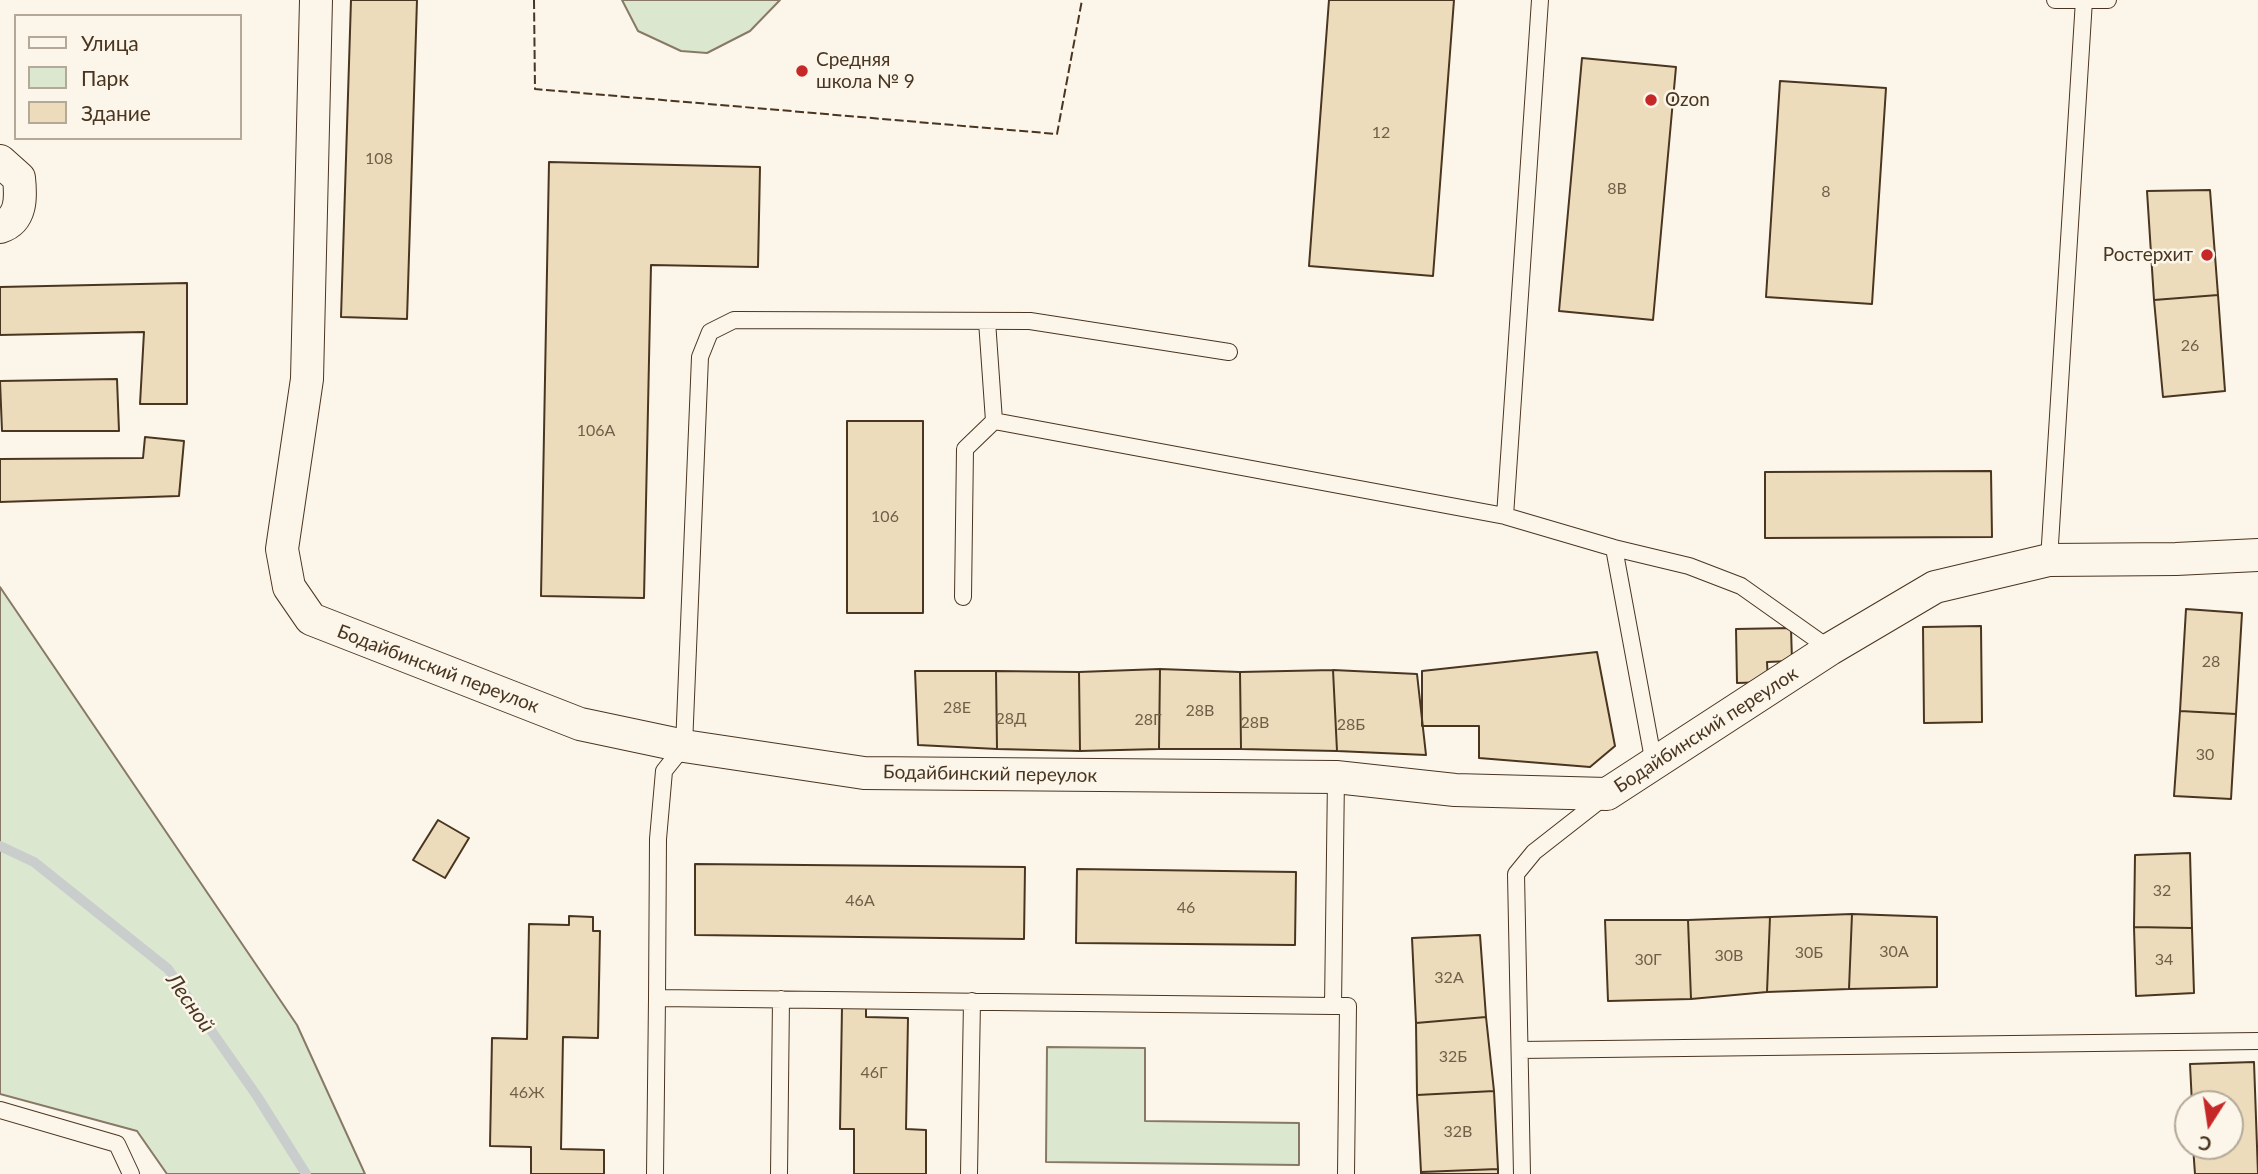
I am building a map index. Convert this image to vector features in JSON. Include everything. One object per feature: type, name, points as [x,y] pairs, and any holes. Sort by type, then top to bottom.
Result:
[{"type":"street","name":"Бодайбинский переулок","points":[[316,0],[307,379],[282,549],[289,587],[311,619],[580,724],[684,746],[864,773],[1336,777],[1455,790],[1607,794],[1830,649],[1935,587],[2049,560],[2258,555]]},
{"type":"street","points":[[0,161],[19,178],[22,203],[8,224],[0,227]]},
{"type":"lane","points":[[1505,516],[1540,0]]},
{"type":"lane","points":[[2055,0],[2108,0]]},
{"type":"lane","points":[[2049,560],[2084,1]]},
{"type":"lane","points":[[654,1174],[659,839],[664,771],[684,746],[700,356],[710,332],[734,320],[1030,321],[1229,352]]},
{"type":"lane","points":[[987,321],[994,421]]},
{"type":"lane","points":[[994,421],[1505,516],[1614,548],[1689,566],[1741,586],[1830,649]]},
{"type":"lane","points":[[963,597],[965,449],[994,421]]},
{"type":"lane","points":[[1614,548],[1654,764]]},
{"type":"lane","points":[[1334,1006],[1336,777]]},
{"type":"lane","points":[[1522,1174],[1516,874],[1534,852],[1607,794]]},
{"type":"lane","points":[[657,998],[1348,1006],[1346,1174]]},
{"type":"lane","points":[[779,1174],[781,999]]},
{"type":"lane","points":[[969,1174],[972,1001]]},
{"type":"lane","points":[[1520,1050],[2258,1041]]},
{"type":"lane","points":[[0,1110],[117,1144],[131,1174]]},
{"type":"green space","points":[[622,0],[780,0],[750,31],[707,53],[681,51],[638,31]]},
{"type":"green space","points":[[0,587],[297,1025],[365,1174],[167,1174],[137,1131],[0,1094]]},
{"type":"green space","points":[[1047,1047],[1145,1048],[1145,1121],[1299,1123],[1299,1165],[1046,1162]]},
{"type":"building","points":[[351,0],[417,0],[407,319],[341,317]]},
{"type":"building","points":[[1329,0],[1454,0],[1433,276],[1309,266]]},
{"type":"building","points":[[1582,58],[1676,67],[1653,320],[1559,311]]},
{"type":"building","points":[[1780,81],[1886,88],[1872,304],[1766,297]]},
{"type":"building","points":[[549,162],[760,167],[758,267],[651,265],[644,598],[541,596]]},
{"type":"building","points":[[2210,190],[2218,295],[2154,300],[2147,191]]},
{"type":"building","points":[[187,283],[187,404],[140,404],[144,332],[0,335],[0,287]]},
{"type":"building","points":[[2218,295],[2225,391],[2163,397],[2154,300]]},
{"type":"building","points":[[117,379],[119,431],[2,431],[0,381]]},
{"type":"building","points":[[847,421],[923,421],[923,613],[847,613]]},
{"type":"building","points":[[145,437],[184,441],[179,496],[0,502],[0,459],[143,458]]},
{"type":"building","points":[[1991,471],[1992,537],[1765,538],[1765,472]]},
{"type":"building","points":[[2186,609],[2242,613],[2236,714],[2180,711]]},
{"type":"building","points":[[1981,626],[1982,722],[1924,723],[1923,627]]},
{"type":"building","points":[[1791,628],[1792,661],[1767,662],[1768,682],[1737,683],[1736,629]]},
{"type":"building","points":[[1597,652],[1615,746],[1590,767],[1479,758],[1479,726],[1422,726],[1422,671]]},
{"type":"building","points":[[1160,669],[1240,672],[1241,749],[1159,749]]},
{"type":"building","points":[[1160,669],[1159,749],[1080,751],[1079,672]]},
{"type":"building","points":[[1333,670],[1417,674],[1426,755],[1337,751]]},
{"type":"building","points":[[1333,670],[1337,751],[1241,749],[1240,672]]},
{"type":"building","points":[[915,671],[996,671],[997,749],[918,745]]},
{"type":"building","points":[[996,671],[1079,672],[1080,751],[997,749]]},
{"type":"building","points":[[2180,711],[2236,714],[2231,799],[2174,796]]},
{"type":"building","points":[[438,820],[469,838],[445,878],[413,860]]},
{"type":"building","points":[[2190,853],[2192,928],[2134,927],[2135,855]]},
{"type":"building","points":[[695,864],[1025,867],[1024,939],[695,935]]},
{"type":"building","points":[[1077,869],[1296,872],[1295,945],[1076,943]]},
{"type":"building","points":[[1852,914],[1937,917],[1937,987],[1849,989]]},
{"type":"building","points":[[1852,914],[1849,989],[1767,992],[1770,917]]},
{"type":"building","points":[[569,916],[593,917],[593,931],[600,931],[598,1038],[563,1037],[561,1149],[604,1150],[604,1174],[531,1174],[531,1147],[490,1146],[492,1038],[527,1039],[529,924],[569,925]]},
{"type":"building","points":[[1770,917],[1767,992],[1691,999],[1688,920]]},
{"type":"building","points":[[1605,920],[1688,920],[1691,999],[1608,1001]]},
{"type":"building","points":[[2134,927],[2192,928],[2194,993],[2136,996]]},
{"type":"building","points":[[1480,935],[1486,1017],[1416,1023],[1412,938]]},
{"type":"building","points":[[842,1007],[866,1007],[866,1017],[908,1018],[906,1129],[926,1130],[926,1174],[854,1174],[854,1129],[840,1129]]},
{"type":"building","points":[[1486,1017],[1494,1091],[1417,1095],[1416,1023]]},
{"type":"building","points":[[2254,1062],[2258,1174],[2195,1174],[2194,1160],[2244,1160],[2244,1090],[2191,1090],[2190,1064]]},
{"type":"building","points":[[1494,1091],[1498,1169],[1421,1172],[1417,1095]]},
{"type":"building","points":[[1498,1169],[1498,1174],[1421,1174],[1421,1172]]},
{"type":"waterway","name":"Лесной","points":[[0,846],[34,862],[168,969],[257,1096],[306,1174]]},
{"type":"fence","points":[[534,0],[535,89],[1057,134],[1082,0]]},
{"type":"place","name":"Средняя школа № 9","points":[[802,71]]},
{"type":"place","name":"Ozon","points":[[1651,100]]},
{"type":"place","name":"Ростерхит","points":[[2207,255]]}]
